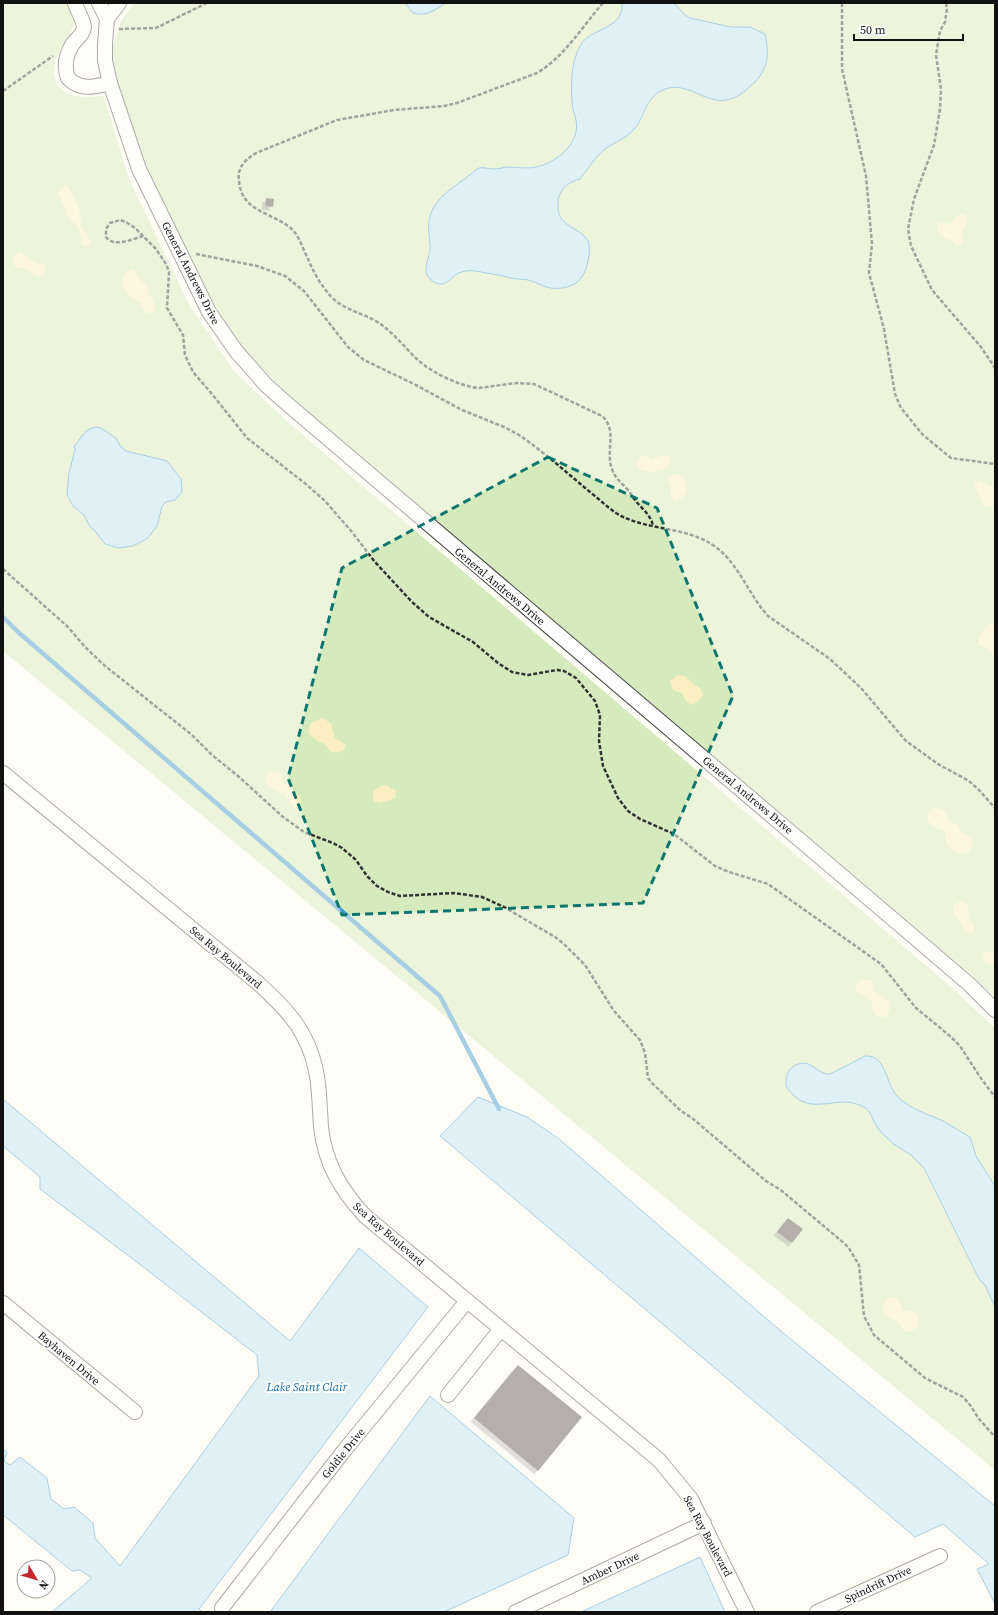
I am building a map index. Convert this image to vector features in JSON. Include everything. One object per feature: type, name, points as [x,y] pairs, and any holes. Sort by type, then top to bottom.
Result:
[{"type":"street","points":[[75,3],[84,27],[72,45],[67,57],[65,66],[68,78],[78,86],[85,87],[110,83]]},
{"type":"street","points":[[99,3],[107,19],[119,3]]},
{"type":"street","name":"General Andrews Drive","points":[[107,19],[105,61],[110,83],[139,169],[206,305],[224,335],[266,385],[446,540],[970,985],[995,1010]]},
{"type":"street","name":"Sea Ray Boulevard","points":[[3,772],[258,983],[276,1000],[291,1018],[306,1041],[312,1056],[319,1084],[325,1151],[348,1198],[365,1216],[658,1460],[691,1499],[747,1612]]},
{"type":"street","name":"Goldie Drive","points":[[222,1608],[343,1452],[467,1301]]},
{"type":"street","name":"Bayhaven Drive","points":[[3,1303],[135,1412]]},
{"type":"street","points":[[448,1395],[501,1329]]},
{"type":"street","name":"Amber Drive","points":[[516,1612],[704,1523]]},
{"type":"street","name":"Spindrift Drive","points":[[817,1612],[940,1556]]},
{"type":"path","points":[[119,30],[156,28],[208,3]]},
{"type":"path","points":[[603,3],[559,56],[547,67],[537,73],[457,103],[444,106],[394,110],[336,120],[256,153],[248,158],[241,166],[238,179],[243,194],[254,209],[286,225],[296,234],[315,274],[329,294],[343,306],[380,323],[428,368],[457,382],[472,387],[517,383],[534,384],[602,416],[607,421],[610,429],[610,462],[615,477],[629,491],[652,519],[653,526]]},
{"type":"path","points":[[842,3],[842,69],[866,176],[872,244],[869,273],[884,329],[895,394],[901,408],[923,435],[951,458],[995,464]]},
{"type":"path","points":[[946,3],[947,9],[945,22],[940,31],[936,55],[941,89],[940,110],[934,145],[914,199],[908,229],[911,246],[932,290],[981,347],[995,368]]},
{"type":"path","points":[[3,91],[59,52]]},
{"type":"path","points":[[143,236],[125,242],[113,242],[106,237],[106,229],[110,223],[120,220],[131,224],[143,236],[156,249],[166,264],[170,276],[166,299],[167,308],[183,335],[185,355],[189,366],[242,433],[320,497],[352,532],[375,562],[420,610],[472,642],[512,672],[528,675],[557,670],[564,671],[576,678],[595,701],[600,715],[599,741],[603,766],[616,794],[628,811],[640,819],[674,834],[715,866],[768,884],[881,964],[916,1008],[960,1046],[976,1072],[995,1098]]},
{"type":"path","points":[[192,254],[242,262],[285,276],[300,286],[348,347],[364,360],[414,384],[457,408],[504,427],[519,435],[616,513],[631,520],[691,535],[717,549],[734,566],[760,607],[768,616],[830,659],[861,688],[906,741],[938,764],[969,781],[995,808]]},
{"type":"path","points":[[3,569],[68,627],[85,648],[105,666],[192,735],[215,758],[238,776],[283,817],[304,832],[333,842],[342,848],[356,860],[367,876],[377,886],[400,896],[454,893],[482,897],[504,907],[555,937],[564,944],[585,965],[614,1011],[640,1040],[645,1053],[648,1078],[652,1083],[681,1111],[692,1118],[766,1181],[782,1191],[845,1244],[859,1265],[864,1316],[874,1335],[925,1378],[963,1397],[970,1404],[979,1419],[995,1437]]},
{"type":"highlighted area","points":[[548,457],[657,508],[733,696],[643,903],[342,915],[288,778],[342,568]]},
{"type":"green space","points":[[3,3],[69,3],[76,20],[56,58],[54,74],[56,81],[65,92],[73,95],[82,97],[104,96],[129,179],[190,306],[233,370],[290,424],[956,991],[995,1028],[995,1470],[3,651]]},
{"type":"green space","points":[[134,3],[995,3],[995,997],[976,979],[293,399],[252,359],[231,331],[212,301],[187,255],[146,164],[116,80],[112,49],[121,21]]},
{"type":"sand","points":[[64,186],[67,186],[75,200],[81,216],[81,226],[91,244],[86,246],[82,244],[80,232],[76,224],[69,219],[66,209],[58,194],[59,190]]},
{"type":"sand","points":[[963,214],[967,219],[961,232],[963,242],[961,245],[957,246],[940,235],[937,229],[939,222],[950,224],[958,215]]},
{"type":"sand","points":[[19,252],[23,253],[33,261],[44,265],[45,271],[42,276],[36,276],[27,269],[15,267],[13,257]]},
{"type":"sand","points":[[132,269],[135,271],[140,280],[147,286],[155,308],[153,313],[145,312],[140,303],[129,296],[122,287],[126,271]]},
{"type":"sand","points":[[645,455],[653,460],[663,455],[670,458],[671,461],[665,468],[656,472],[645,471],[637,467],[637,463],[641,456]]},
{"type":"sand","points":[[674,474],[680,475],[686,482],[687,486],[684,495],[676,502],[671,498],[671,488],[668,480],[669,477]]},
{"type":"sand","points":[[980,480],[989,486],[995,486],[995,506],[985,506],[983,503],[974,485],[975,481]]},
{"type":"sand","points":[[990,624],[995,626],[995,656],[987,648],[979,644],[979,639],[982,633]]},
{"type":"sand","points":[[677,675],[685,676],[694,685],[701,689],[703,695],[698,702],[691,705],[686,701],[682,693],[673,690],[670,681]]},
{"type":"sand","points":[[322,718],[331,723],[335,738],[345,744],[345,749],[338,752],[330,751],[325,744],[312,737],[309,731],[311,723]]},
{"type":"sand","points":[[271,771],[281,774],[286,785],[301,797],[301,804],[296,808],[292,806],[285,795],[269,787],[266,779],[267,773]]},
{"type":"sand","points":[[386,785],[396,791],[395,798],[380,803],[374,801],[373,792],[377,788]]},
{"type":"sand","points":[[936,807],[945,811],[949,822],[958,825],[963,834],[972,838],[973,845],[967,852],[960,854],[953,851],[947,844],[945,832],[928,821],[927,818],[929,813]]},
{"type":"sand","points":[[961,901],[966,903],[968,906],[968,913],[974,927],[974,931],[969,934],[964,931],[960,921],[953,914],[954,905]]},
{"type":"sand","points":[[995,952],[995,966],[987,963],[983,959],[983,954]]},
{"type":"sand","points":[[867,979],[872,981],[874,991],[889,1001],[889,1012],[886,1016],[879,1017],[873,1010],[872,1002],[857,992],[855,986],[859,981]]},
{"type":"sand","points":[[888,1297],[897,1298],[901,1304],[902,1310],[911,1311],[918,1315],[919,1324],[916,1328],[905,1332],[898,1322],[884,1315],[883,1304]]},
{"type":"water","points":[[405,3],[446,3],[430,12],[418,14],[413,13]]},
{"type":"water","points":[[622,3],[674,3],[690,18],[731,27],[750,27],[765,34],[767,60],[763,71],[755,82],[747,89],[730,99],[713,99],[680,88],[663,90],[652,98],[639,123],[632,131],[601,152],[580,179],[565,187],[561,192],[558,201],[561,219],[580,232],[588,241],[589,245],[589,255],[585,271],[575,284],[565,288],[553,288],[527,280],[472,271],[459,273],[442,284],[432,281],[426,272],[426,266],[430,250],[429,221],[434,207],[442,196],[479,168],[498,169],[506,167],[538,167],[550,162],[568,148],[575,135],[576,128],[576,120],[572,105],[572,73],[577,53],[583,41],[617,20],[621,12]]},
{"type":"water","points":[[96,427],[101,428],[116,438],[120,446],[126,451],[167,461],[181,479],[182,492],[175,500],[166,502],[162,506],[157,526],[148,538],[133,546],[118,548],[105,544],[90,527],[84,515],[73,506],[67,495],[69,473],[75,450],[74,446],[85,432]]},
{"type":"water","points":[[865,1056],[878,1060],[885,1071],[893,1091],[902,1101],[919,1111],[943,1121],[970,1137],[976,1156],[995,1186],[995,1307],[985,1285],[979,1279],[924,1168],[911,1155],[889,1140],[878,1128],[869,1111],[863,1107],[850,1102],[812,1104],[803,1102],[794,1096],[786,1086],[786,1077],[788,1072],[794,1066],[805,1063],[825,1074],[830,1074]]},
{"type":"water","points":[[478,1097],[527,1117],[558,1138],[776,1327],[995,1506],[995,1604],[977,1569],[989,1564],[943,1524],[915,1537],[440,1136]]},
{"type":"water","name":"Lake Saint Clair","points":[[3,1099],[290,1341],[359,1248],[428,1307],[199,1609],[202,1612],[52,1612],[92,1578],[80,1570],[72,1571],[3,1515],[3,1449],[7,1452],[4,1461],[10,1465],[20,1457],[47,1478],[51,1499],[64,1509],[74,1507],[93,1523],[95,1538],[120,1566],[259,1376],[257,1355],[40,1189],[40,1177],[3,1146]]},
{"type":"water","points":[[430,1396],[574,1518],[568,1555],[444,1612],[270,1612]]},
{"type":"water","points":[[700,1557],[725,1612],[581,1612]]},
{"type":"building","points":[[266,198],[274,199],[273,207],[265,206]]},
{"type":"building","points":[[788,1218],[803,1229],[792,1243],[777,1232]]},
{"type":"building","points":[[518,1365],[582,1417],[538,1471],[474,1418]]},
{"type":"waterway","points":[[3,617],[18,632],[440,996],[499,1109]]}]
